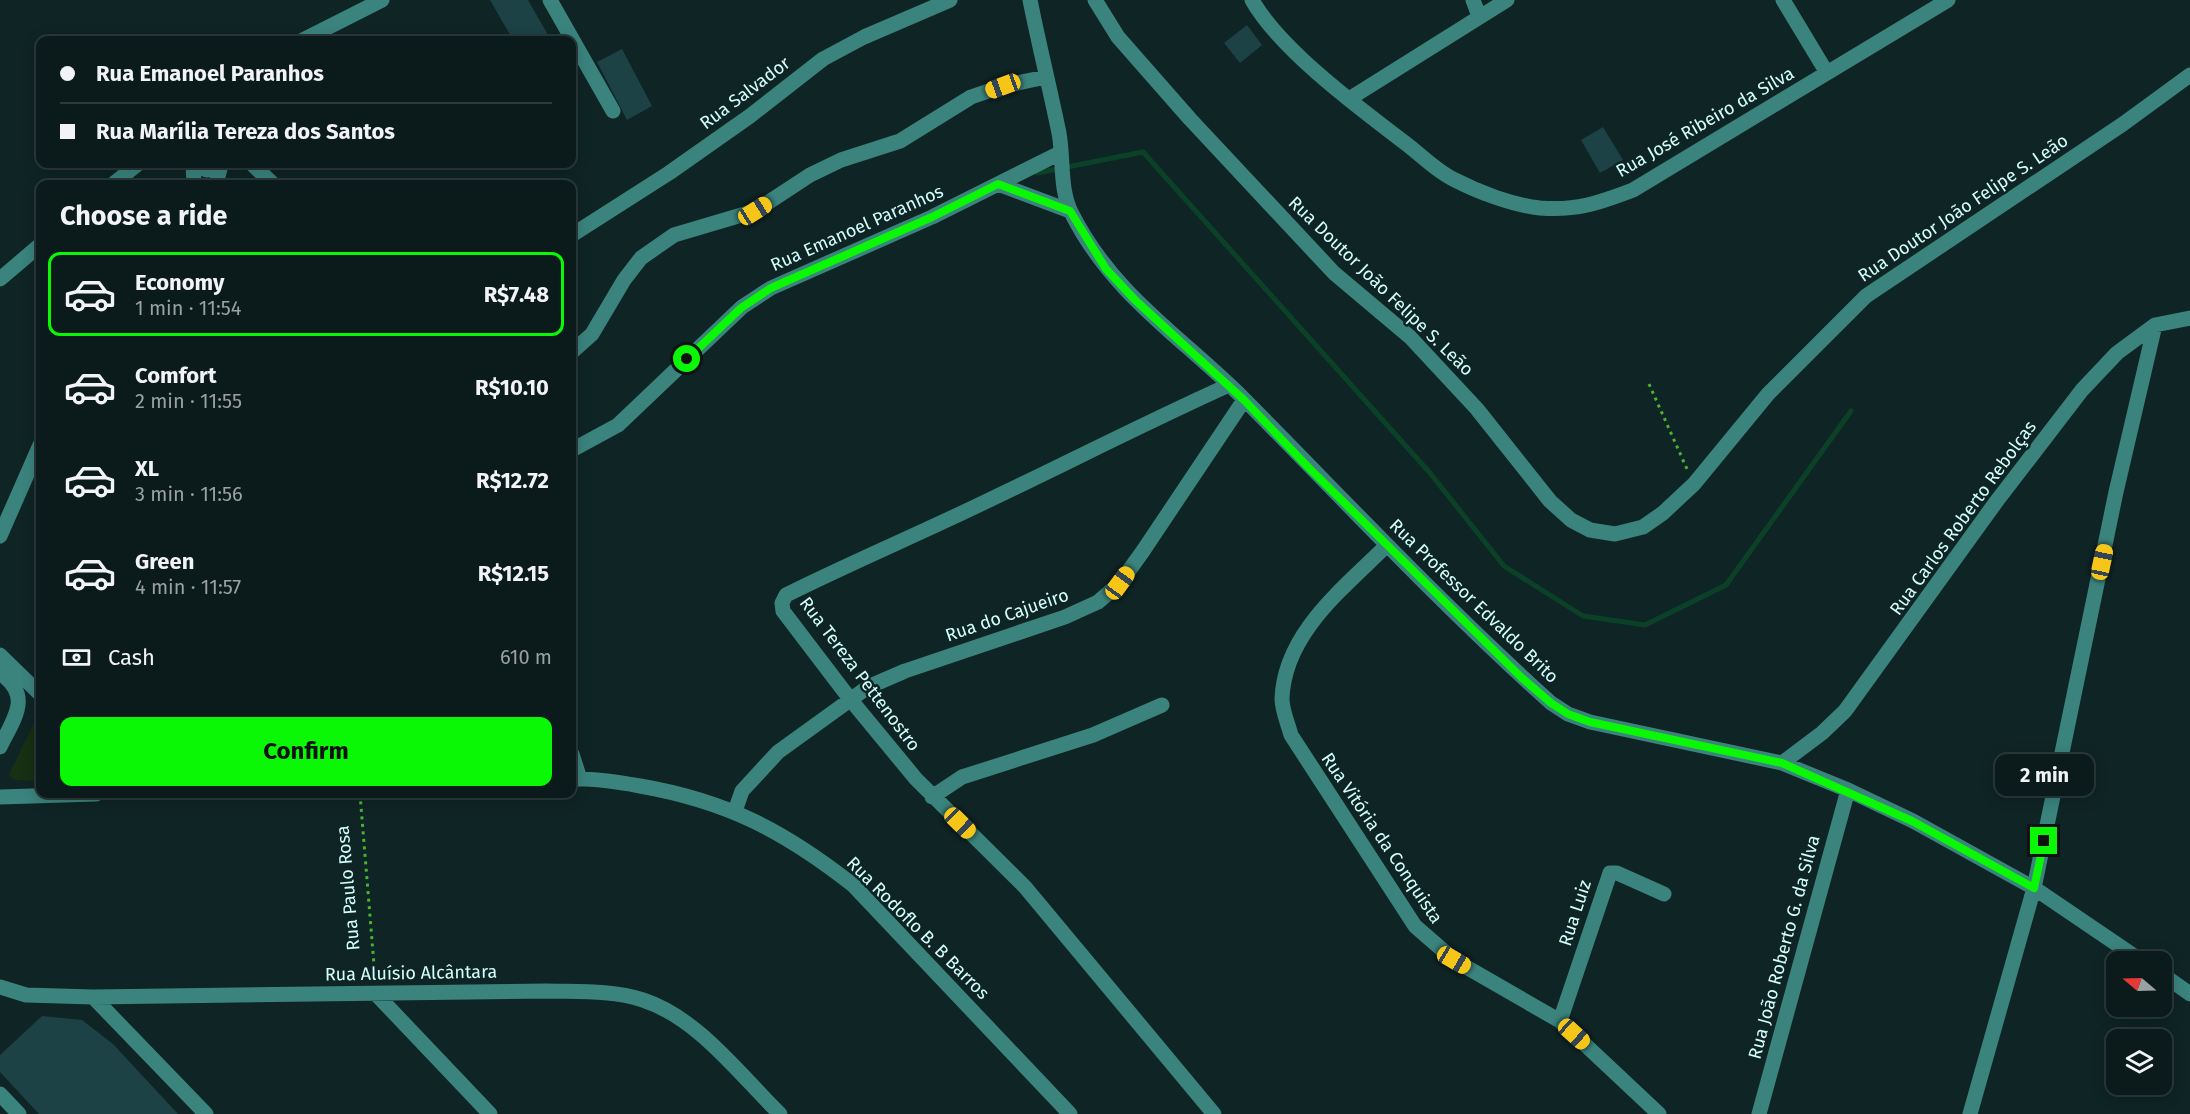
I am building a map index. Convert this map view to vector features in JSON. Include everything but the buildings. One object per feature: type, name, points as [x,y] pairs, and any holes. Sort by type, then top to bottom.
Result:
[{"type":"street","points":[[311,36],[382,0]]},
{"type":"street","points":[[550,0],[570,36]]},
{"type":"street","name":"Rua Salvador","points":[[576,232],[705,147],[823,59],[864,37],[950,0]]},
{"type":"street","name":"Rua Professor Edvaldo Brito","points":[[1030,0],[1060,136],[1061,175],[1070,211],[1106,269],[1135,300],[1229,385],[1522,678],[1568,714],[1590,722],[1782,763],[1848,790],[1912,821],[2034,888],[2127,951]]},
{"type":"street","name":"Rua Doutor João Felipe S. Leão","points":[[1095,0],[1118,37],[1190,119],[1334,273],[1410,337],[1477,409],[1550,501],[1571,520],[1590,530],[1615,534],[1643,527],[1663,513],[1694,484],[1768,394],[1866,296],[2123,124],[2190,75]]},
{"type":"street","name":"Rua José Ribeiro da Silva","points":[[1252,0],[1287,44],[1349,99],[1451,178],[1489,194],[1537,208],[1562,209],[1591,206],[1632,190],[1948,0]]},
{"type":"street","points":[[1473,0],[1479,16]]},
{"type":"street","points":[[1349,99],[1507,0]]},
{"type":"street","points":[[1783,0],[1827,73]]},
{"type":"street","points":[[576,46],[613,111]]},
{"type":"street","points":[[576,348],[592,334],[624,280],[641,258],[674,235],[755,211],[810,175],[841,160],[900,141],[971,98],[1003,86],[1046,76]]},
{"type":"street","name":"Rua Emanoel Paranhos","points":[[576,448],[618,425],[735,314],[771,288],[932,217],[1060,153]]},
{"type":"street","points":[[118,180],[133,168]]},
{"type":"street","points":[[256,168],[269,180]]},
{"type":"street","points":[[998,184],[1070,211]]},
{"type":"street","points":[[0,279],[36,248]]},
{"type":"street","name":"Rua Carlos Roberto Rebolças","points":[[1782,763],[1822,733],[1845,711],[1996,502],[2082,390],[2117,353],[2155,325],[2190,318]]},
{"type":"street","points":[[1970,1114],[2034,888],[2116,492],[2155,325]]},
{"type":"street","name":"Rua Tereza Pettenostro","points":[[1214,1114],[1025,887],[932,797],[850,699],[783,611],[782,603],[786,595],[1229,385]]},
{"type":"street","name":"Rua do Cajueiro","points":[[735,811],[742,791],[764,765],[778,752],[868,687],[905,671],[1065,617],[1098,602],[1120,583],[1244,400]]},
{"type":"street","points":[[0,536],[36,454]]},
{"type":"street","name":"Rua Vitória da Conquista","points":[[1387,545],[1311,622],[1298,640],[1287,669],[1282,701],[1291,735],[1415,926],[1432,944],[1454,960],[1560,1021],[1659,1114]]},
{"type":"street","points":[[0,654],[36,690]]},
{"type":"street","points":[[0,673],[19,691],[18,708],[0,747]]},
{"type":"street","points":[[932,797],[970,774],[1093,735],[1162,705]]},
{"type":"street","name":"Rua Rodoflo B. B Barros","points":[[576,779],[675,792],[735,811],[777,831],[817,856],[853,885],[1070,1114]]},
{"type":"street","name":"Rua João Roberto G. da Silva","points":[[1759,1114],[1848,790]]},
{"type":"street","points":[[0,797],[36,796]]},
{"type":"street","name":"Rua Luiz","points":[[1560,1021],[1610,873],[1617,873],[1664,894]]},
{"type":"street","points":[[2172,981],[2190,994]]},
{"type":"street","name":"Rua Aluísio Alcântara","points":[[0,987],[26,995],[93,997],[547,991],[612,994],[643,1000],[671,1013],[694,1029],[780,1114]]},
{"type":"street","points":[[376,994],[490,1114]]},
{"type":"street","points":[[93,997],[206,1114]]},
{"type":"street","points":[[0,1094],[19,1114]]},
{"type":"path","points":[[1649,384],[1694,484]]},
{"type":"path","name":"Rua Paulo Rosa","points":[[360,798],[376,994]]},
{"type":"green space","points":[[36,719],[36,781],[14,780],[9,774]]},
{"type":"waterway","points":[[1037,173],[1143,152],[1430,473],[1504,566],[1583,616],[1645,625],[1726,585],[1851,411]]},
{"type":"route","points":[[687,359],[741,308],[771,288],[932,217],[998,184],[1042,199],[1070,211],[1091,249],[1135,300],[1229,385],[1308,467],[1522,678],[1551,703],[1568,714],[1590,722],[1782,763],[1848,790],[1912,821],[2034,888],[2044,841]]}]
